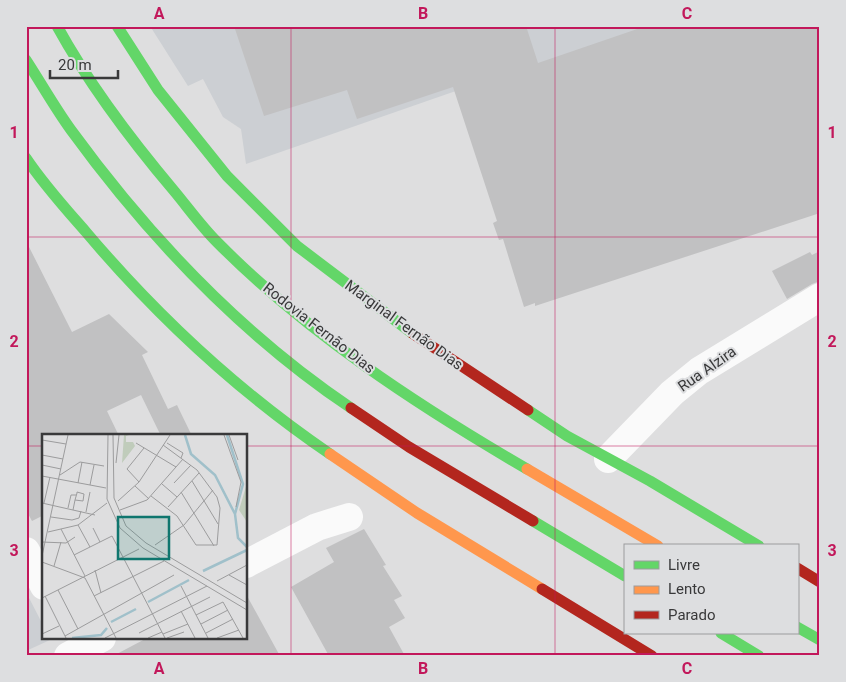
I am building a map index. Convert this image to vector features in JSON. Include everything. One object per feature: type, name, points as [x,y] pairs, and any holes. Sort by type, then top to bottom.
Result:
[{"type":"highway","name":"Rodovia Fernão Dias","points":[[57,26],[78,64],[142,153],[216,242],[284,304],[366,367],[460,430],[655,544]]},
{"type":"highway","name":"Marginal Fernão Dias","points":[[118,26],[158,90],[227,176],[297,246],[428,345],[567,436],[650,481],[756,544]]},
{"type":"highway","points":[[26,60],[70,129],[133,211],[196,280],[263,340],[329,393],[409,448],[624,575]]},
{"type":"highway","points":[[26,158],[40,178],[122,275],[196,350],[290,427],[417,513],[652,656]]},
{"type":"highway","points":[[798,569],[820,582]]},
{"type":"highway","points":[[798,628],[820,640]]},
{"type":"highway","points":[[723,634],[759,656]]},
{"type":"street","name":"Rua Alzira","points":[[608,459],[672,393],[699,372],[820,297]]},
{"type":"street","points":[[248,563],[317,527],[349,518]]},
{"type":"street","points":[[26,551],[42,582]]},
{"type":"street","points":[[73,650],[97,640]]},
{"type":"shaded area","points":[[150,26],[656,26],[450,93],[246,164],[241,129],[223,117],[203,79],[188,86]]},
{"type":"shaded area","points":[[26,592],[42,623],[42,640],[50,640],[26,651]]},
{"type":"building","points":[[234,26],[526,26],[538,63],[646,26],[820,26],[820,213],[535,306],[535,303],[524,307],[503,239],[499,240],[493,223],[497,221],[453,87],[357,119],[347,90],[264,116]]},
{"type":"building","points":[[26,241],[72,332],[109,314],[148,352],[142,355],[168,409],[177,405],[191,434],[160,434],[141,395],[107,411],[118,434],[42,434],[42,516],[32,521],[26,510]]},
{"type":"building","points":[[820,251],[820,281],[787,299],[772,271],[810,252],[812,255]]},
{"type":"building","points":[[364,529],[386,565],[383,566],[402,596],[394,600],[405,618],[389,627],[405,656],[329,656],[291,587],[334,562],[326,548]]},
{"type":"building","points":[[248,598],[280,656],[113,656],[143,640],[248,640]]},
{"type":"traffic: fast","points":[[57,26],[97,91],[143,153],[206,230],[252,275],[288,307],[364,366],[486,445],[527,469]]},
{"type":"traffic: fast","points":[[117,26],[158,90],[227,176],[297,246],[412,333]]},
{"type":"traffic: fast","points":[[26,60],[71,130],[101,170],[165,245],[235,316],[311,379],[351,408]]},
{"type":"traffic: fast","points":[[26,158],[40,178],[113,263],[170,323],[263,405],[330,454]]},
{"type":"traffic: fast","points":[[528,410],[567,436],[650,481],[756,544]]},
{"type":"traffic: fast","points":[[533,521],[624,575]]},
{"type":"traffic: fast","points":[[798,628],[820,640]]},
{"type":"traffic: fast","points":[[723,634],[759,656]]},
{"type":"traffic: slow","points":[[330,454],[417,513],[542,589]]},
{"type":"traffic: slow","points":[[527,469],[655,544]]},
{"type":"traffic: jam","points":[[412,333],[528,410]]},
{"type":"traffic: jam","points":[[351,408],[409,447],[533,521]]},
{"type":"traffic: jam","points":[[798,569],[820,582]]},
{"type":"traffic: jam","points":[[542,589],[652,656]]}]
